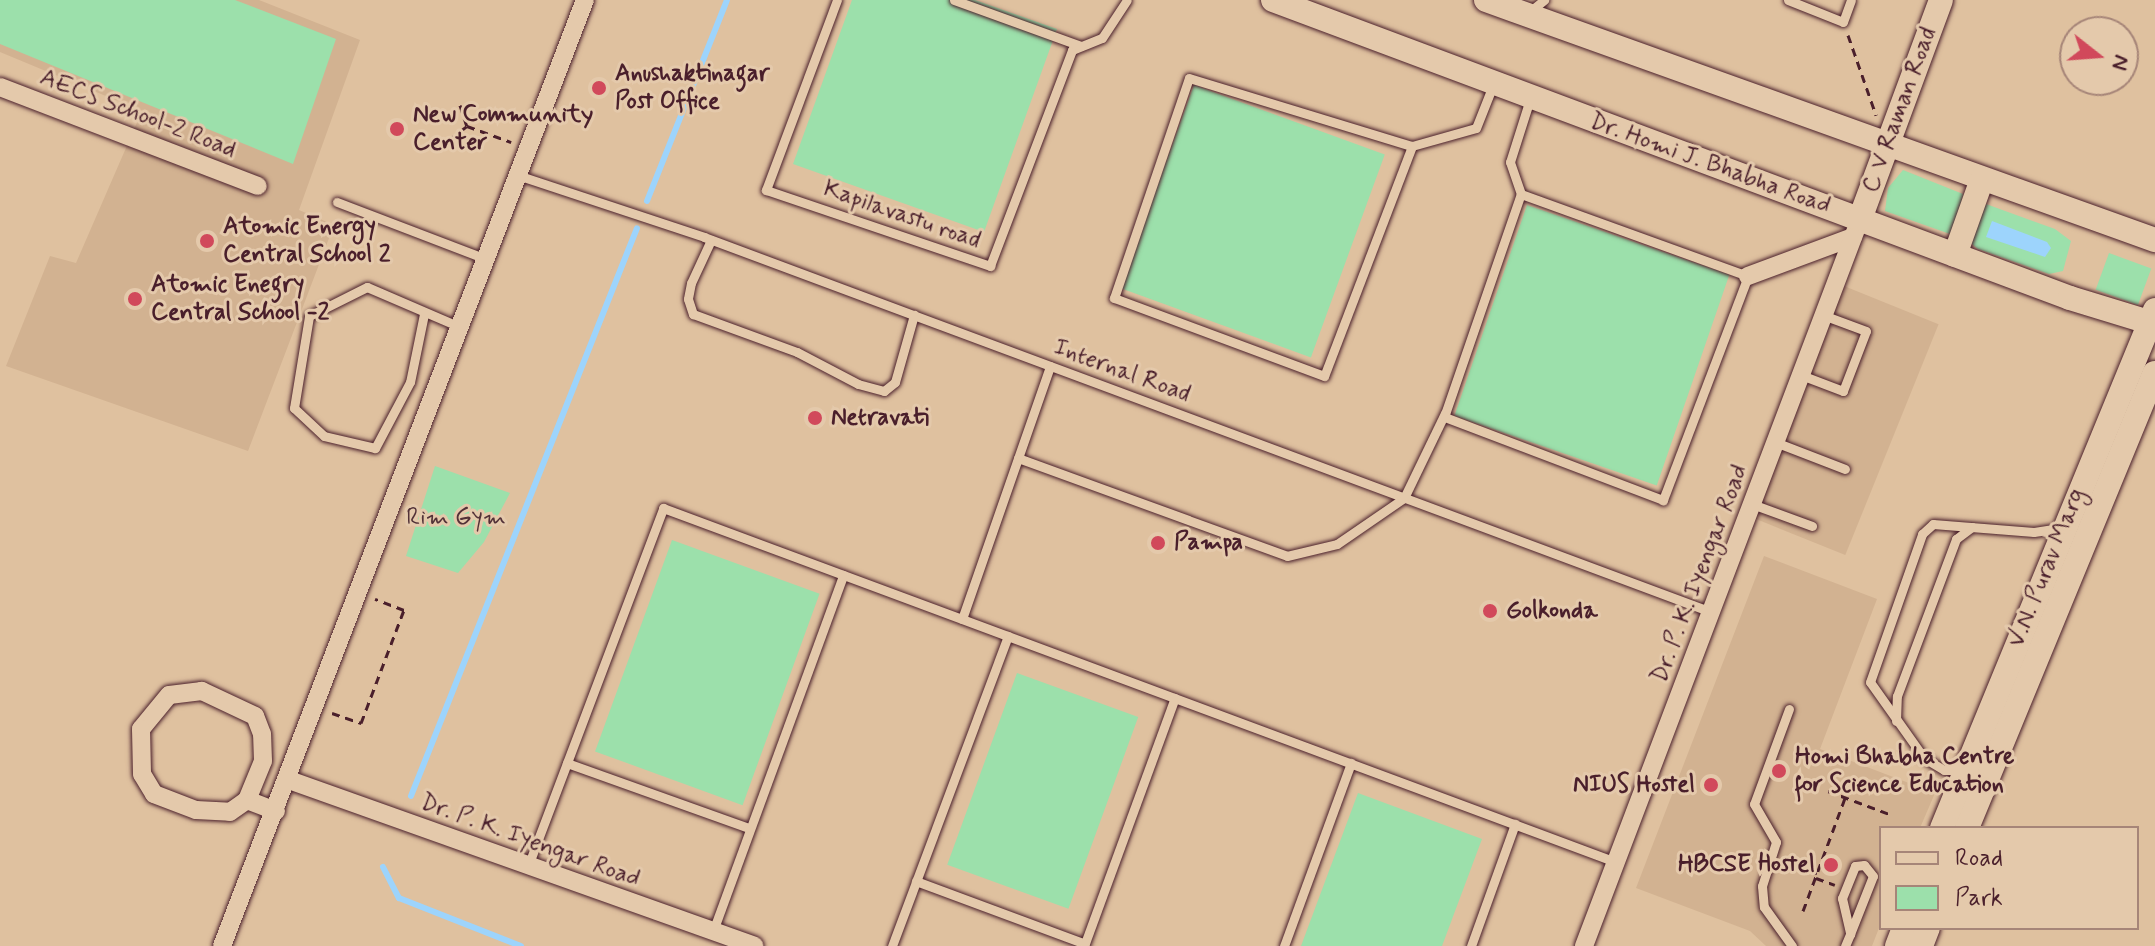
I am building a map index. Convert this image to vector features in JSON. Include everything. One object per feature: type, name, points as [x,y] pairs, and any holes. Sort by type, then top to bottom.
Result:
[{"type":"street","name":"Dr. Homi J. Bhabha Road","points":[[1273,0],[1531,97],[1856,228],[1955,255],[2153,319]]},
{"type":"street","points":[[1486,0],[1536,7],[1887,145],[2155,240]]},
{"type":"street","name":"C V Raman Road","points":[[1856,228],[1941,0]]},
{"type":"street","points":[[222,946],[289,780],[486,259],[517,175],[521,146],[582,1]]},
{"type":"street","name":"AECS School-2 Road","points":[[0,87],[258,186]]},
{"type":"street","points":[[1955,255],[1982,179]]},
{"type":"street","points":[[1748,276],[1856,228]]},
{"type":"street","name":"Dr. P. K. Iyengar Road","points":[[1584,946],[1856,228]]},
{"type":"street","name":"V.N. Purav Marg","points":[[1968,826],[2087,535],[2139,398],[2153,319]]},
{"type":"street","name":"V.N. Purav Marg","points":[[1943,826],[2062,528],[2155,373]]},
{"type":"street","points":[[202,691],[255,716],[262,734],[263,761],[247,800],[230,812],[196,810],[154,794],[142,774],[141,729],[169,695],[202,691]]},
{"type":"street","name":"Dr. P. K. Iyengar Road","points":[[289,780],[754,946]]},
{"type":"street","points":[[247,800],[276,811]]},
{"type":"lane","name":"Kapilavastu road","points":[[837,0],[766,190],[990,266],[1072,50],[1102,38],[1127,0]]},
{"type":"lane","points":[[954,0],[1081,46]]},
{"type":"lane","points":[[1788,0],[1843,22],[1851,0]]},
{"type":"lane","points":[[1412,146],[1324,376],[1114,298],[1189,78],[1412,146],[1476,128],[1494,83]]},
{"type":"lane","points":[[1521,194],[1748,276],[1663,500],[1444,417],[1521,194],[1510,162],[1531,97]]},
{"type":"lane","name":"Internal Road","points":[[517,175],[711,240],[1711,612]]},
{"type":"lane","points":[[337,202],[486,259]]},
{"type":"lane","points":[[711,240],[691,283],[688,299],[693,314],[797,352],[858,384],[884,391],[895,382],[914,315]]},
{"type":"lane","points":[[424,314],[410,382],[375,448],[324,436],[294,408],[309,316],[367,287],[460,327]]},
{"type":"lane","points":[[1801,375],[1843,391],[1866,331],[1823,315]]},
{"type":"lane","points":[[962,619],[1050,366]]},
{"type":"lane","points":[[1018,458],[1287,556],[1337,544],[1404,498],[1446,411]]},
{"type":"lane","points":[[1775,442],[1845,469]]},
{"type":"lane","points":[[1752,504],[1812,526]]},
{"type":"lane","points":[[528,866],[663,508],[1616,862]]},
{"type":"lane","points":[[1993,764],[1965,770],[1944,770],[1924,758],[1870,682],[1871,667],[1922,534],[1933,524],[2034,532],[2062,528],[2087,535]]},
{"type":"lane","points":[[1896,721],[1897,696],[1956,539],[1972,527]]},
{"type":"lane","points":[[713,931],[843,575]]},
{"type":"lane","points":[[892,946],[1008,636]]},
{"type":"lane","points":[[916,881],[1084,945],[1175,698]]},
{"type":"lane","points":[[1789,709],[1754,804],[1776,842],[1762,886],[1764,907],[1792,946]]},
{"type":"lane","points":[[567,763],[749,828]]},
{"type":"lane","points":[[1284,946],[1351,763]]},
{"type":"lane","points":[[1471,946],[1515,824]]},
{"type":"lane","points":[[1845,946],[1850,934],[1872,871],[1855,866],[1842,907],[1850,934]]},
{"type":"path","points":[[1843,22],[1887,145]]},
{"type":"path","points":[[460,105],[467,126]]},
{"type":"path","points":[[467,126],[521,146]]},
{"type":"path","points":[[449,140],[467,126]]},
{"type":"path","points":[[326,712],[361,723],[404,610],[371,597]]},
{"type":"path","points":[[1828,791],[1892,815]]},
{"type":"path","points":[[1803,911],[1845,798]]},
{"type":"path","points":[[1817,873],[1846,889]]},
{"type":"shaded area","name":"Atomic Energy Central School 2","points":[[0,0],[259,0],[360,40],[299,210],[334,225],[248,451],[6,366],[50,256],[76,263],[142,111],[0,52]]},
{"type":"shaded area","points":[[1844,286],[1939,324],[1845,555],[1751,517]]},
{"type":"shaded area","name":"Homi Bhabha Centre for Science Education","points":[[1764,556],[1877,599],[1820,749],[1935,793],[1921,826],[1879,826],[1879,928],[1872,946],[1766,946],[1750,931],[1636,888]]},
{"type":"green space","points":[[0,0],[235,0],[336,39],[293,164],[0,44]]},
{"type":"green space","points":[[852,0],[975,0],[1057,29],[984,232],[793,164]]},
{"type":"green space","points":[[1194,85],[1385,154],[1311,357],[1120,288]]},
{"type":"green space","points":[[1903,170],[1963,194],[1961,217],[1950,234],[1885,211],[1888,188]]},
{"type":"green space","points":[[1986,204],[2055,229],[2071,241],[2063,271],[2049,274],[1978,249],[1967,240]]},
{"type":"green space","points":[[1527,205],[1729,275],[1657,486],[1454,416]]},
{"type":"green space","points":[[2109,253],[2151,268],[2138,305],[2096,290]]},
{"type":"green space","name":"Rim Gym","points":[[435,466],[510,493],[484,542],[458,573],[406,556]]},
{"type":"green space","points":[[672,540],[820,594],[743,805],[595,751]]},
{"type":"green space","points":[[1017,673],[1138,717],[1068,909],[947,865]]},
{"type":"green space","points":[[1358,793],[1482,839],[1442,946],[1301,946]]},
{"type":"water","points":[[1992,221],[2047,242],[2051,248],[2045,257],[1986,237]]},
{"type":"waterway","points":[[647,201],[727,0]]},
{"type":"waterway","points":[[411,796],[637,228]]},
{"type":"waterway","points":[[383,867],[399,898],[521,946]]},
{"type":"place","name":"Anushaktinagar Post Office","points":[[599,88]]},
{"type":"place","name":"New Community Center","points":[[397,129]]},
{"type":"place","name":"Atomic Energy Central School 2","points":[[207,241]]},
{"type":"place","name":"Atomic Enegry Central School -2","points":[[135,299]]},
{"type":"place","name":"Netravati","points":[[815,418]]},
{"type":"place","name":"Pampa","points":[[1158,543]]},
{"type":"place","name":"Golkonda","points":[[1490,611]]},
{"type":"place","name":"Homi Bhabha Centre for Science Education","points":[[1779,771]]},
{"type":"place","name":"NIUS Hostel","points":[[1711,785]]},
{"type":"place","name":"HBCSE Hostel","points":[[1831,865]]}]
